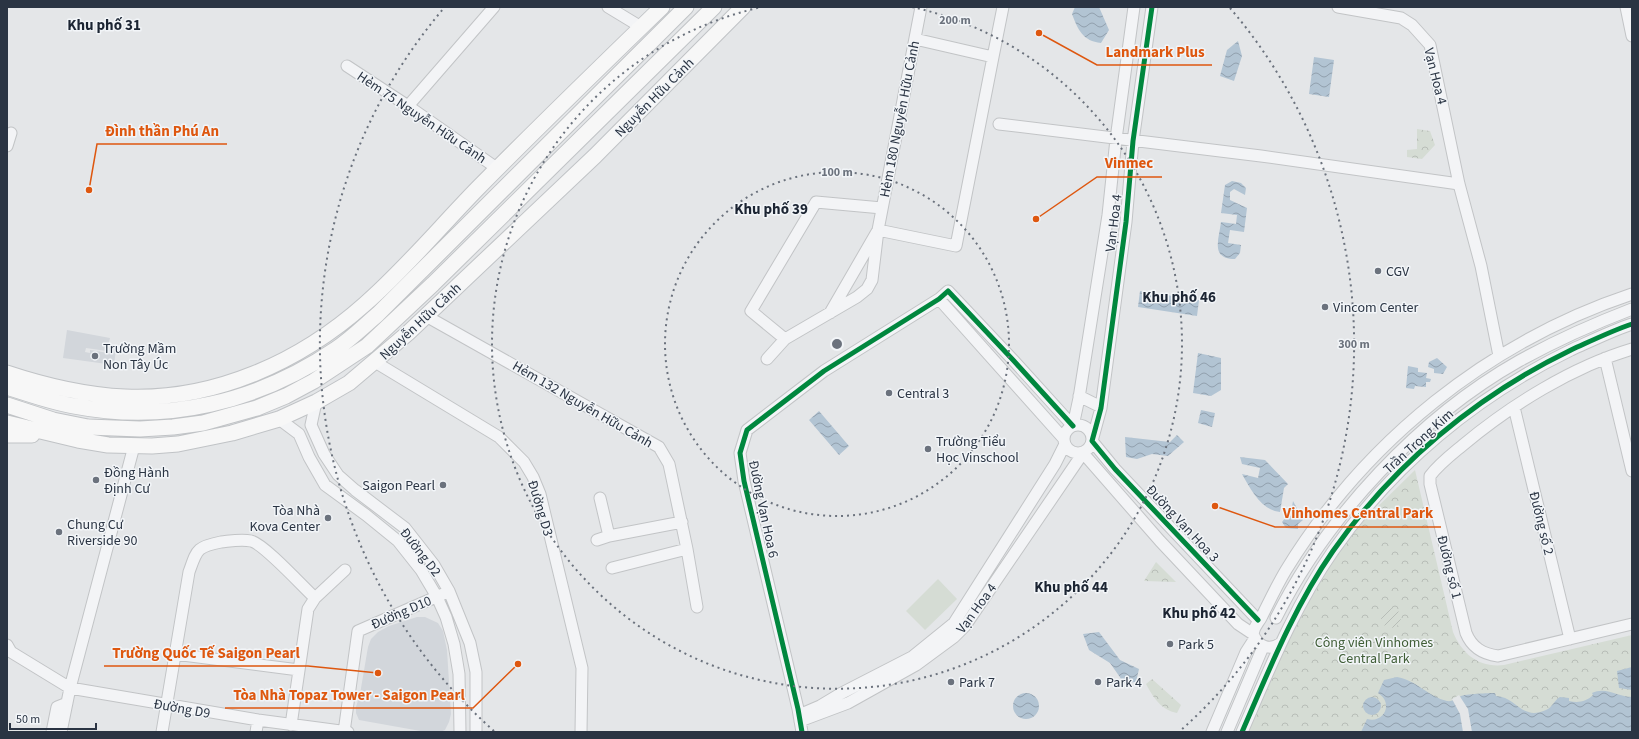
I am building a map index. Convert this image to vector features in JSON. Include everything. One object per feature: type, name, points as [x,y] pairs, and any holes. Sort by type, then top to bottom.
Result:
[{"type":"main road","points":[[7,373],[34,382],[67,390],[119,396],[151,397],[202,390],[230,382],[263,371],[299,352],[330,332],[364,304],[662,7]]},
{"type":"main road","points":[[7,387],[74,406],[108,411],[175,411],[230,400],[262,389],[293,375],[337,349],[378,314],[686,7]]},
{"type":"main road","name":"Nguyễn Hữu Cảnh","points":[[7,405],[53,420],[88,427],[113,429],[173,427],[203,423],[257,408],[286,396],[314,381],[367,346],[433,284],[714,7]]},
{"type":"main road","name":"Nguyễn Hữu Cảnh","points":[[7,423],[54,435],[108,445],[134,446],[178,444],[232,433],[279,419],[316,402],[349,383],[375,362],[426,316],[595,156],[743,7]]},
{"type":"main road","points":[[642,27],[682,68]]},
{"type":"main road","points":[[388,281],[399,292]]},
{"type":"main road","points":[[409,306],[426,316]]},
{"type":"main road","points":[[7,435],[54,435]]},
{"type":"street","points":[[408,106],[494,7]]},
{"type":"street","points":[[608,7],[642,27]]},
{"type":"street","name":"Hẻm 180 Nguyễn Hữu Cảnh","points":[[767,358],[785,339],[867,290],[872,280],[878,230],[921,7]]},
{"type":"street","points":[[878,230],[956,246],[1003,7]]},
{"type":"street","name":"Vạn Hoa 4","points":[[1073,426],[1108,215],[1116,139],[1134,7]]},
{"type":"street","name":"Vạn Hoa 4","points":[[1092,441],[1101,407],[1126,222],[1133,141],[1152,7]]},
{"type":"street","name":"Vạn Hoa 4","points":[[1338,7],[1401,18],[1412,25],[1430,45],[1460,184],[1481,266],[1499,356]]},
{"type":"street","points":[[1626,7],[1632,36]]},
{"type":"street","points":[[915,39],[993,57]]},
{"type":"street","name":"Hẻm 75 Nguyễn Hữu Cảnh","points":[[346,66],[408,106],[498,169]]},
{"type":"street","points":[[999,124],[1261,156],[1460,184]]},
{"type":"street","points":[[7,146],[12,133]]},
{"type":"street","points":[[785,339],[751,311],[816,202],[882,208]]},
{"type":"street","name":"Hẻm 180 Nguyễn Hữu Cảnh","points":[[830,313],[878,230]]},
{"type":"street","name":"Đường Vạn Hoa 6","points":[[801,722],[744,481],[740,453],[747,430],[824,371],[939,299],[948,291],[1073,426]]},
{"type":"street","name":"Trần Trọng Kim","points":[[1212,732],[1254,636],[1255,624],[1260,619],[1290,563],[1353,479],[1411,421],[1453,387],[1499,356],[1574,317],[1632,294]]},
{"type":"street","points":[[939,299],[1064,441],[1070,451],[1074,453],[1083,453],[1089,448],[1092,441],[1090,432],[1083,426],[1073,426],[1067,431],[1064,441]]},
{"type":"street","name":"Trần Trọng Kim","points":[[1276,618],[1307,565],[1347,510],[1377,474],[1424,430],[1486,382],[1518,362],[1578,331],[1632,309]]},
{"type":"street","name":"Hẻm 132 Nguyễn Hữu Cảnh","points":[[426,316],[659,447],[669,464],[682,522],[697,607]]},
{"type":"street","name":"Trần Trọng Kim","points":[[1242,732],[1283,638],[1333,552],[1377,496],[1421,451],[1469,411],[1497,391],[1551,360],[1632,324]]},
{"type":"street","points":[[1514,407],[1552,385],[1605,358],[1632,349]]},
{"type":"street","points":[[1605,358],[1632,471]]},
{"type":"street","name":"Đường D3","points":[[375,362],[499,437],[524,462],[533,477],[540,494],[582,668],[581,732]]},
{"type":"street","points":[[1079,396],[1101,407]]},
{"type":"street","name":"Đường D2","points":[[316,402],[311,425],[324,454],[338,475],[405,528],[434,565],[449,591],[470,643],[476,672],[476,732]]},
{"type":"street","name":"Đường số 1","points":[[1514,407],[1480,431],[1439,465],[1430,476],[1430,484],[1466,634],[1470,641],[1483,652],[1498,656],[1570,639]]},
{"type":"street","name":"Đường số 2","points":[[1514,407],[1570,639]]},
{"type":"street","name":"Đường D2","points":[[279,419],[299,434],[309,457],[325,485],[398,541],[421,570],[437,597],[446,617],[454,644],[459,674],[460,732]]},
{"type":"street","name":"Vạn Hoa 4","points":[[801,722],[820,706],[840,694],[912,657],[954,623],[1055,464],[1064,441]]},
{"type":"street","name":"Đường Vạn Hoa 3","points":[[1092,441],[1115,469],[1260,619]]},
{"type":"street","points":[[61,732],[70,688],[134,446]]},
{"type":"street","name":"Vạn Hoa 4","points":[[801,722],[848,703],[916,665],[954,637],[965,626],[1083,453]]},
{"type":"street","name":"Đường Vạn Hoa 3","points":[[1083,453],[1160,541],[1238,624],[1254,636]]},
{"type":"street","points":[[600,498],[609,536]]},
{"type":"street","points":[[366,515],[374,504]]},
{"type":"street","points":[[597,540],[609,536],[682,522]]},
{"type":"street","points":[[162,732],[189,572],[196,551],[203,546],[237,540],[253,541],[264,549],[315,598]]},
{"type":"street","points":[[612,568],[687,549]]},
{"type":"street","points":[[291,725],[308,610],[315,598],[345,570]]},
{"type":"street","name":"Đường D10","points":[[344,732],[358,630],[449,591]]},
{"type":"street","points":[[1254,636],[1257,642],[1264,646],[1273,647],[1283,638],[1283,625],[1276,618],[1269,616],[1260,619]]},
{"type":"street","points":[[1570,639],[1632,624]]},
{"type":"street","name":"Đường D9","points":[[7,645],[11,652],[70,688],[258,720],[348,732]]},
{"type":"street","points":[[1227,732],[1264,646]]},
{"type":"street","points":[[175,654],[299,670]]},
{"type":"street","points":[[52,732],[57,707],[67,704]]},
{"type":"street","points":[[256,732],[258,720]]},
{"type":"shaded area","points":[[67,330],[110,338],[107,351],[86,348],[85,352],[90,353],[90,350],[108,353],[109,348],[116,349],[114,365],[63,358]]},
{"type":"shaded area","points":[[417,617],[425,617],[438,623],[443,631],[447,650],[451,714],[445,730],[440,732],[426,732],[359,720],[356,713],[356,707],[360,694],[368,647],[371,639],[378,632],[389,626]]},
{"type":"green space","points":[[1417,129],[1430,131],[1435,145],[1422,159],[1407,157],[1407,150],[1417,149]]},
{"type":"green space","name":"Công viên Vinhomes Central Park","points":[[1415,470],[1453,632],[1461,647],[1472,658],[1479,662],[1504,665],[1632,635],[1632,732],[1247,732],[1288,639],[1325,571],[1362,522]]},
{"type":"green space","points":[[1156,562],[1176,582],[1144,581]]},
{"type":"green space","points":[[938,579],[957,599],[925,630],[906,611]]},
{"type":"green space","points":[[1391,608],[1398,611],[1401,618],[1398,625],[1391,628],[1384,625],[1381,618],[1384,611]]},
{"type":"green space","points":[[1152,679],[1181,705],[1177,713],[1166,709],[1155,698],[1146,684]]},
{"type":"water","points":[[1075,7],[1099,7],[1109,30],[1101,43],[1090,40],[1079,30],[1072,14]]},
{"type":"water","points":[[1238,41],[1242,56],[1234,81],[1220,76],[1227,50]]},
{"type":"water","points":[[1314,57],[1334,60],[1329,97],[1309,94]]},
{"type":"water","points":[[1232,181],[1241,183],[1246,188],[1245,195],[1234,189],[1230,192],[1230,200],[1247,208],[1244,232],[1230,230],[1228,243],[1241,245],[1240,253],[1235,259],[1222,256],[1218,247],[1221,222],[1236,224],[1237,215],[1221,213],[1225,185]]},
{"type":"water","points":[[1140,291],[1199,300],[1197,316],[1138,307]]},
{"type":"water","points":[[1198,353],[1221,358],[1221,390],[1211,396],[1193,393]]},
{"type":"water","points":[[1437,358],[1447,367],[1443,374],[1434,373],[1434,369],[1428,367],[1429,362]]},
{"type":"water","points":[[1408,366],[1418,368],[1418,372],[1427,373],[1426,378],[1431,379],[1430,382],[1426,382],[1426,387],[1415,386],[1414,389],[1406,388]]},
{"type":"water","points":[[1201,410],[1215,413],[1212,427],[1198,423]]},
{"type":"water","points":[[819,411],[849,446],[839,455],[809,420]]},
{"type":"water","points":[[1177,435],[1184,442],[1168,456],[1152,454],[1137,459],[1126,457],[1125,437],[1170,442]]},
{"type":"water","points":[[1240,457],[1265,460],[1288,484],[1284,488],[1280,512],[1267,507],[1253,493],[1242,474],[1258,478],[1260,468],[1242,464]]},
{"type":"water","points":[[1293,501],[1303,520],[1298,524],[1298,529],[1286,528],[1282,522],[1286,517],[1290,518]]},
{"type":"water","points":[[1099,632],[1120,660],[1139,669],[1136,682],[1124,683],[1110,663],[1089,650],[1083,634]]},
{"type":"water","points":[[1632,667],[1632,690],[1619,688],[1617,671]]},
{"type":"water","points":[[1397,677],[1410,681],[1434,696],[1447,701],[1463,695],[1495,693],[1496,696],[1503,697],[1525,711],[1531,713],[1538,713],[1546,710],[1560,697],[1569,698],[1569,701],[1576,702],[1588,699],[1593,695],[1592,693],[1597,691],[1607,691],[1632,697],[1632,732],[1361,732],[1367,719],[1373,720],[1382,716],[1385,712],[1385,702],[1383,697],[1378,693],[1384,680]]},
{"type":"water","points":[[1026,693],[1036,696],[1039,706],[1036,716],[1026,719],[1016,716],[1013,706],[1016,696]]},
{"type":"water","points":[[1372,697],[1378,700],[1381,706],[1378,712],[1372,715],[1366,712],[1363,706],[1366,700]]},
{"type":"pier","points":[[1459,695],[1468,709],[1472,732],[1463,732],[1460,714],[1452,699]]},
{"type":"cycle path","points":[[1152,7],[1133,141],[1126,222],[1101,408],[1092,441],[1115,469],[1258,620]]},
{"type":"cycle path","points":[[802,732],[798,709],[744,481],[740,453],[747,430],[824,371],[939,299],[948,291],[1073,426]]},
{"type":"cycle path","points":[[1242,732],[1283,639],[1306,594],[1333,551],[1382,490],[1439,436],[1470,411],[1502,389],[1536,368],[1571,350],[1632,324]]},
{"type":"place","name":"Landmark Plus","points":[[1039,33]]},
{"type":"place","name":"Đình thần Phú An","points":[[89,190]]},
{"type":"place","name":"Vinmec","points":[[1036,219]]},
{"type":"place","name":"CGV","points":[[1378,271]]},
{"type":"place","name":"Vincom Center","points":[[1325,307]]},
{"type":"place","name":"Trường Mầm Non Tây Úc","points":[[95,356]]},
{"type":"place","name":"Central 3","points":[[889,393]]},
{"type":"place","name":"Trường Tiểu Học Vinschool","points":[[928,449]]},
{"type":"place","name":"Đồng Hành Định Cư","points":[[96,480]]},
{"type":"place","name":"Saigon Pearl","points":[[443,485]]},
{"type":"place","name":"Vinhomes Central Park","points":[[1215,506]]},
{"type":"place","name":"Tòa Nhà Kova Center","points":[[328,518]]},
{"type":"place","name":"Chung Cư Riverside 90","points":[[59,532]]},
{"type":"place","name":"Park 5","points":[[1170,644]]},
{"type":"place","name":"Tòa Nhà Topaz Tower - Saigon Pearl","points":[[518,664]]},
{"type":"place","name":"Trường Quốc Tế Saigon Pearl","points":[[378,673]]},
{"type":"place","name":"Park 7","points":[[951,682]]},
{"type":"place","name":"Park 4","points":[[1098,682]]},
{"type":"district","name":"Khu phố 31","points":[[104,25]]},
{"type":"district","name":"Khu phố 39","points":[[771,209]]},
{"type":"district","name":"Khu phố 46","points":[[1179,297]]},
{"type":"district","name":"Khu phố 44","points":[[1071,587]]},
{"type":"district","name":"Khu phố 42","points":[[1199,613]]}]
